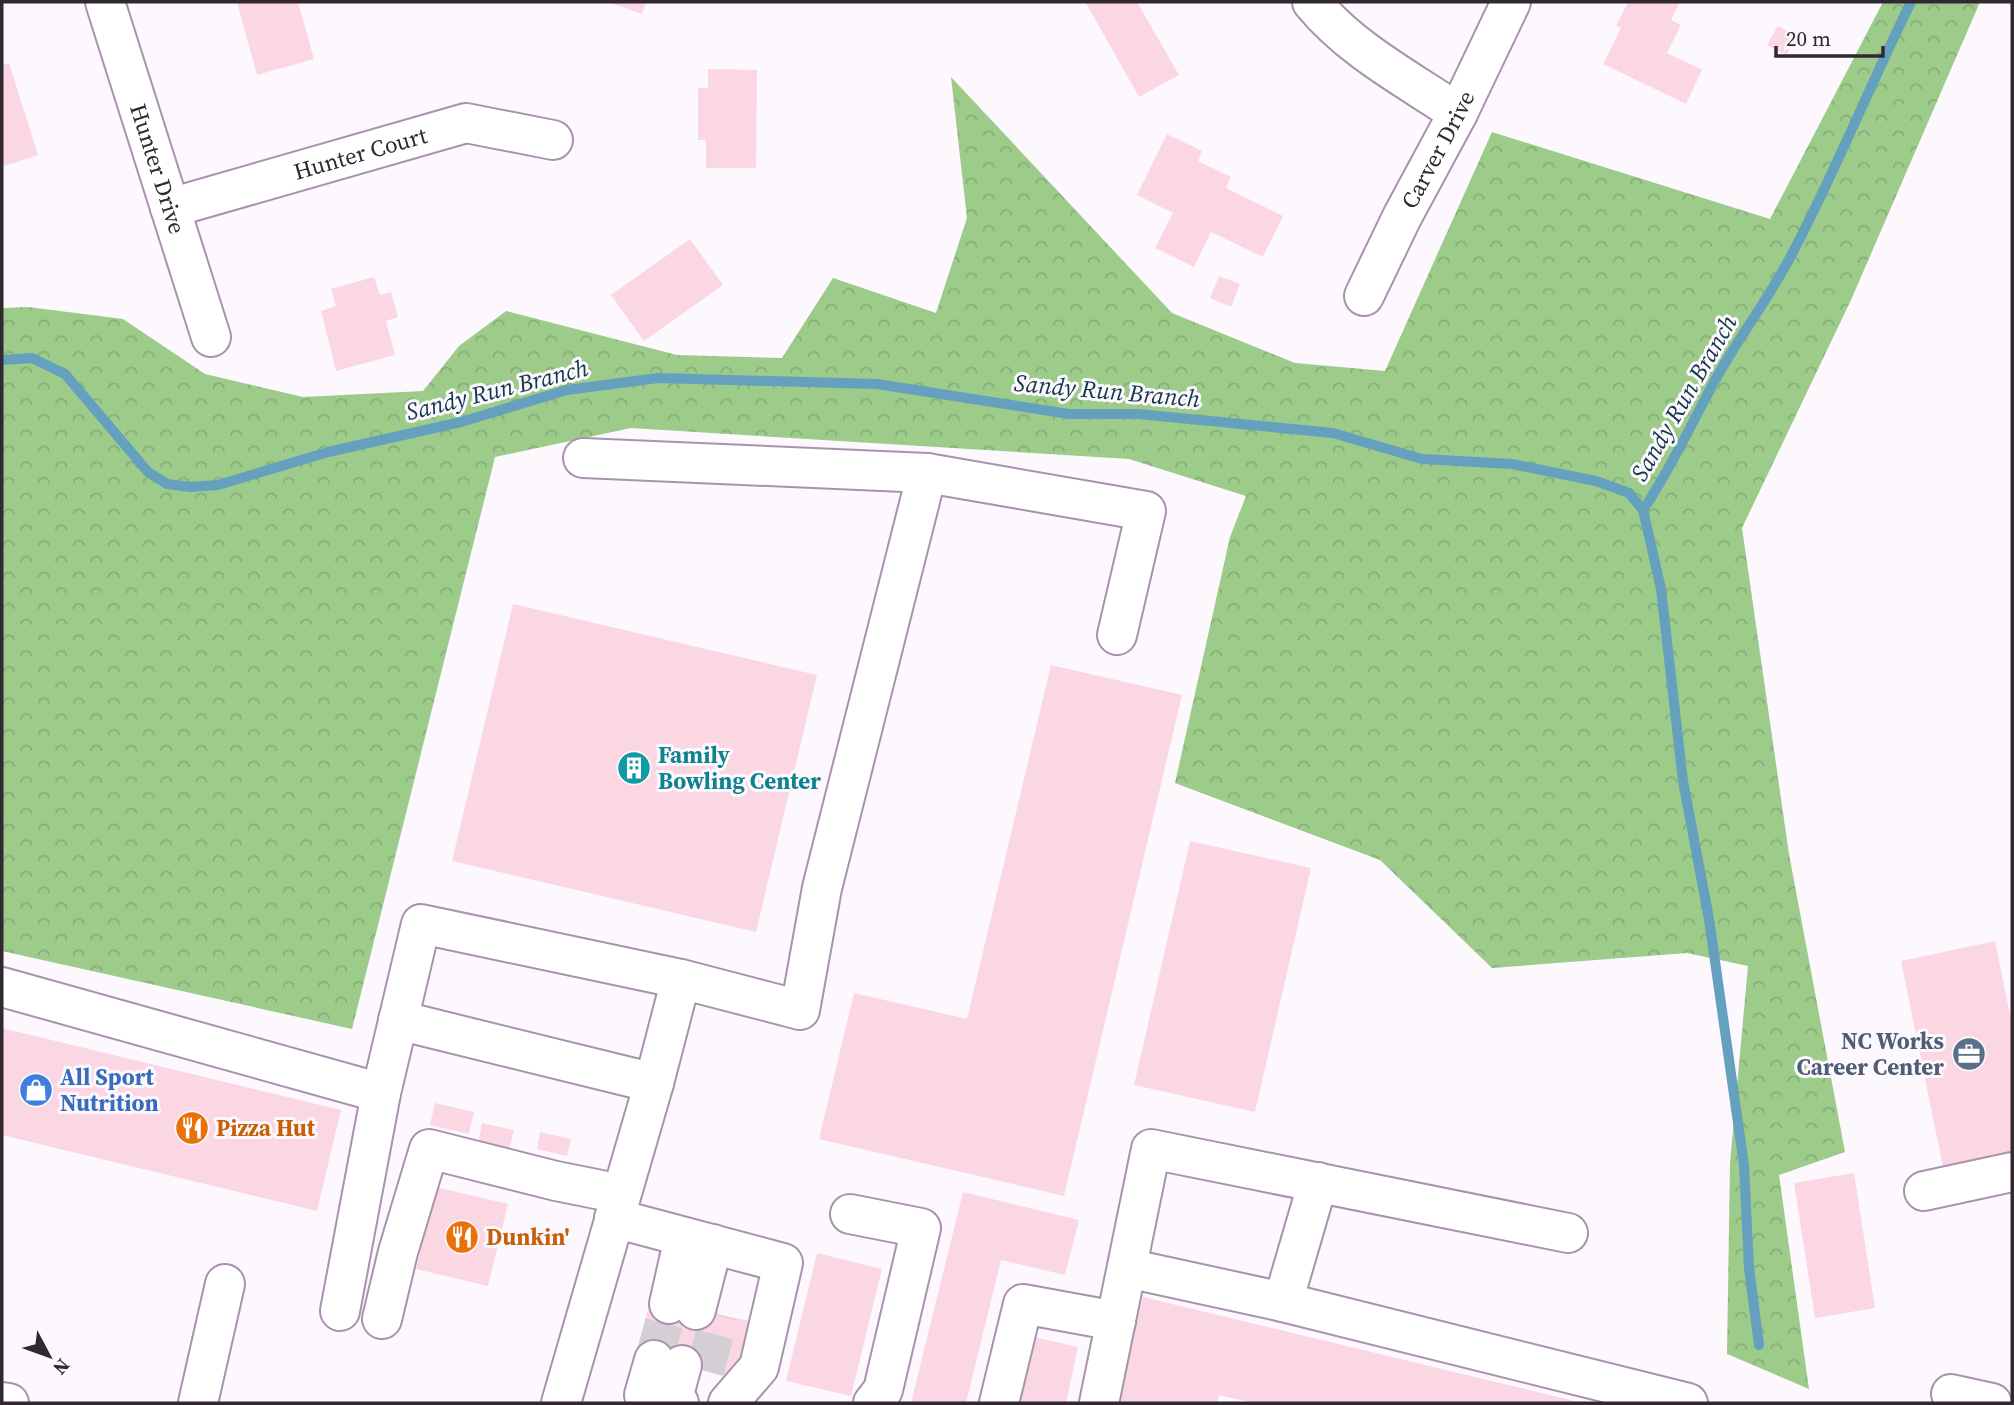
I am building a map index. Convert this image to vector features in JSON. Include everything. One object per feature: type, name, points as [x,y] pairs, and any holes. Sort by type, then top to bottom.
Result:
[{"type":"street","name":"Hunter Drive","points":[[105,2],[211,337]]},
{"type":"street","points":[[1312,2],[1360,47],[1458,113]]},
{"type":"street","name":"Carver Drive","points":[[1364,296],[1402,217],[1458,113],[1511,2]]},
{"type":"street","name":"Hunter Court","points":[[170,208],[466,123],[553,140]]},
{"type":"street","points":[[583,458],[927,473],[1146,511],[1117,635]]},
{"type":"street","points":[[340,1311],[381,1093],[421,924],[681,979],[800,1010],[822,888],[927,473]]},
{"type":"street","points":[[561,1403],[681,979]]},
{"type":"street","points":[[2,987],[381,1093]]},
{"type":"street","points":[[398,1020],[653,1083]]},
{"type":"street","points":[[382,1319],[398,1252],[429,1149],[556,1181],[712,1244],[783,1263],[759,1367],[728,1403]]},
{"type":"street","points":[[1099,1403],[1151,1149],[1568,1233]]},
{"type":"street","points":[[1924,1191],[2012,1172]]},
{"type":"street","points":[[1283,1302],[1318,1182]]},
{"type":"street","points":[[850,1214],[921,1228],[883,1390],[873,1403]]},
{"type":"street","points":[[712,1244],[695,1309],[712,1244]]},
{"type":"street","points":[[1127,1268],[1283,1302],[1688,1403]]},
{"type":"street","points":[[198,1403],[225,1284]]},
{"type":"street","points":[[999,1403],[1023,1304],[1116,1321]]},
{"type":"street","points":[[1951,1394],[1992,1403]]},
{"type":"street","points":[[2,1402],[9,1403]]},
{"type":"green space","points":[[1883,2],[1980,2],[1851,300],[1742,528],[1789,854],[1845,1152],[1779,1175],[1809,1389],[1727,1354],[1730,1163],[1748,966],[1687,953],[1492,968],[1380,860],[1175,783],[1230,537],[1246,496],[1129,459],[631,428],[495,457],[352,1029],[2,951],[2,308],[28,307],[123,319],[205,374],[303,397],[423,391],[459,346],[506,311],[677,355],[782,358],[833,278],[936,313],[967,218],[951,77],[1172,313],[1295,363],[1385,371],[1492,132],[1770,219]]},
{"type":"building","points":[[237,2],[298,2],[314,59],[257,75]]},
{"type":"building","points":[[608,2],[646,2],[642,14]]},
{"type":"building","points":[[1087,2],[1137,2],[1179,75],[1139,97]]},
{"type":"building","points":[[1628,2],[1680,2],[1671,20],[1681,25],[1667,53],[1702,70],[1686,104],[1603,64],[1621,28],[1616,26]]},
{"type":"building","points":[[1778,26],[1797,36],[1786,55],[1767,45]]},
{"type":"building","points":[[9,63],[38,155],[2,167],[2,65]]},
{"type":"building","points":[[708,69],[757,70],[756,168],[706,168],[706,140],[698,140],[698,88],[708,88]]},
{"type":"building","points":[[1167,134],[1202,151],[1198,161],[1231,177],[1226,188],[1283,216],[1263,257],[1211,232],[1194,267],[1155,248],[1173,213],[1137,195]]},
{"type":"building","points":[[690,239],[723,285],[644,341],[611,295]]},
{"type":"building","points":[[1219,276],[1240,284],[1231,307],[1210,298]]},
{"type":"building","points":[[374,277],[380,295],[391,292],[398,317],[386,321],[395,355],[336,371],[321,311],[336,306],[331,289]]},
{"type":"building","name":"Family Bowling Center","points":[[513,604],[817,675],[756,932],[452,861]]},
{"type":"building","points":[[1051,665],[1182,695],[1064,1196],[819,1139],[854,993],[967,1019]]},
{"type":"building","points":[[1190,841],[1311,868],[1255,1112],[1134,1085]]},
{"type":"building","points":[[1995,941],[2010,1015],[2012,1014],[2012,1152],[1943,1167],[1901,961]]},
{"type":"building","points":[[2,1028],[341,1110],[317,1211],[2,1135]]},
{"type":"building","points":[[435,1103],[474,1112],[469,1134],[430,1125]]},
{"type":"building","points":[[482,1123],[514,1130],[509,1150],[478,1144]]},
{"type":"building","points":[[540,1132],[571,1139],[567,1156],[537,1149]]},
{"type":"building","points":[[1854,1173],[1875,1308],[1815,1318],[1794,1183]]},
{"type":"building","name":"Dunkin'","points":[[436,1187],[508,1204],[488,1286],[416,1269]]},
{"type":"building","points":[[963,1192],[1079,1220],[1065,1275],[1001,1260],[966,1403],[911,1403]]},
{"type":"building","points":[[817,1253],[882,1269],[851,1396],[786,1381]]},
{"type":"building","points":[[1143,1297],[1579,1403],[1254,1403],[1219,1395],[1217,1403],[1117,1403]]},
{"type":"building","points":[[650,1300],[749,1321],[737,1377],[637,1356]]},
{"type":"building","points":[[1026,1335],[1078,1347],[1066,1403],[1011,1403]]},
{"type":"waterway","name":"Sandy Run Branch","points":[[1643,510],[1718,375],[1793,252],[1911,2]]},
{"type":"waterway","name":"Sandy Run Branch","points":[[2,360],[32,358],[65,374],[148,472],[167,484],[190,487],[218,485],[328,452],[461,422],[567,390],[658,378],[877,384],[1069,414],[1138,414],[1333,433],[1422,459],[1512,464],[1596,481],[1629,493],[1643,510],[1661,589],[1683,781],[1709,919],[1744,1165],[1749,1268],[1759,1345]]},
{"type":"tunnel","points":[[654,1360],[669,1304]]},
{"type":"tunnel","points":[[705,1371],[720,1315]]},
{"type":"place","name":"Family Bowling Center","points":[[634,768]]},
{"type":"place","name":"NC Works Career Center","points":[[1969,1054]]},
{"type":"place","name":"All Sport Nutrition","points":[[36,1090]]},
{"type":"place","name":"Pizza Hut","points":[[192,1128]]},
{"type":"place","name":"Dunkin'","points":[[462,1237]]}]
